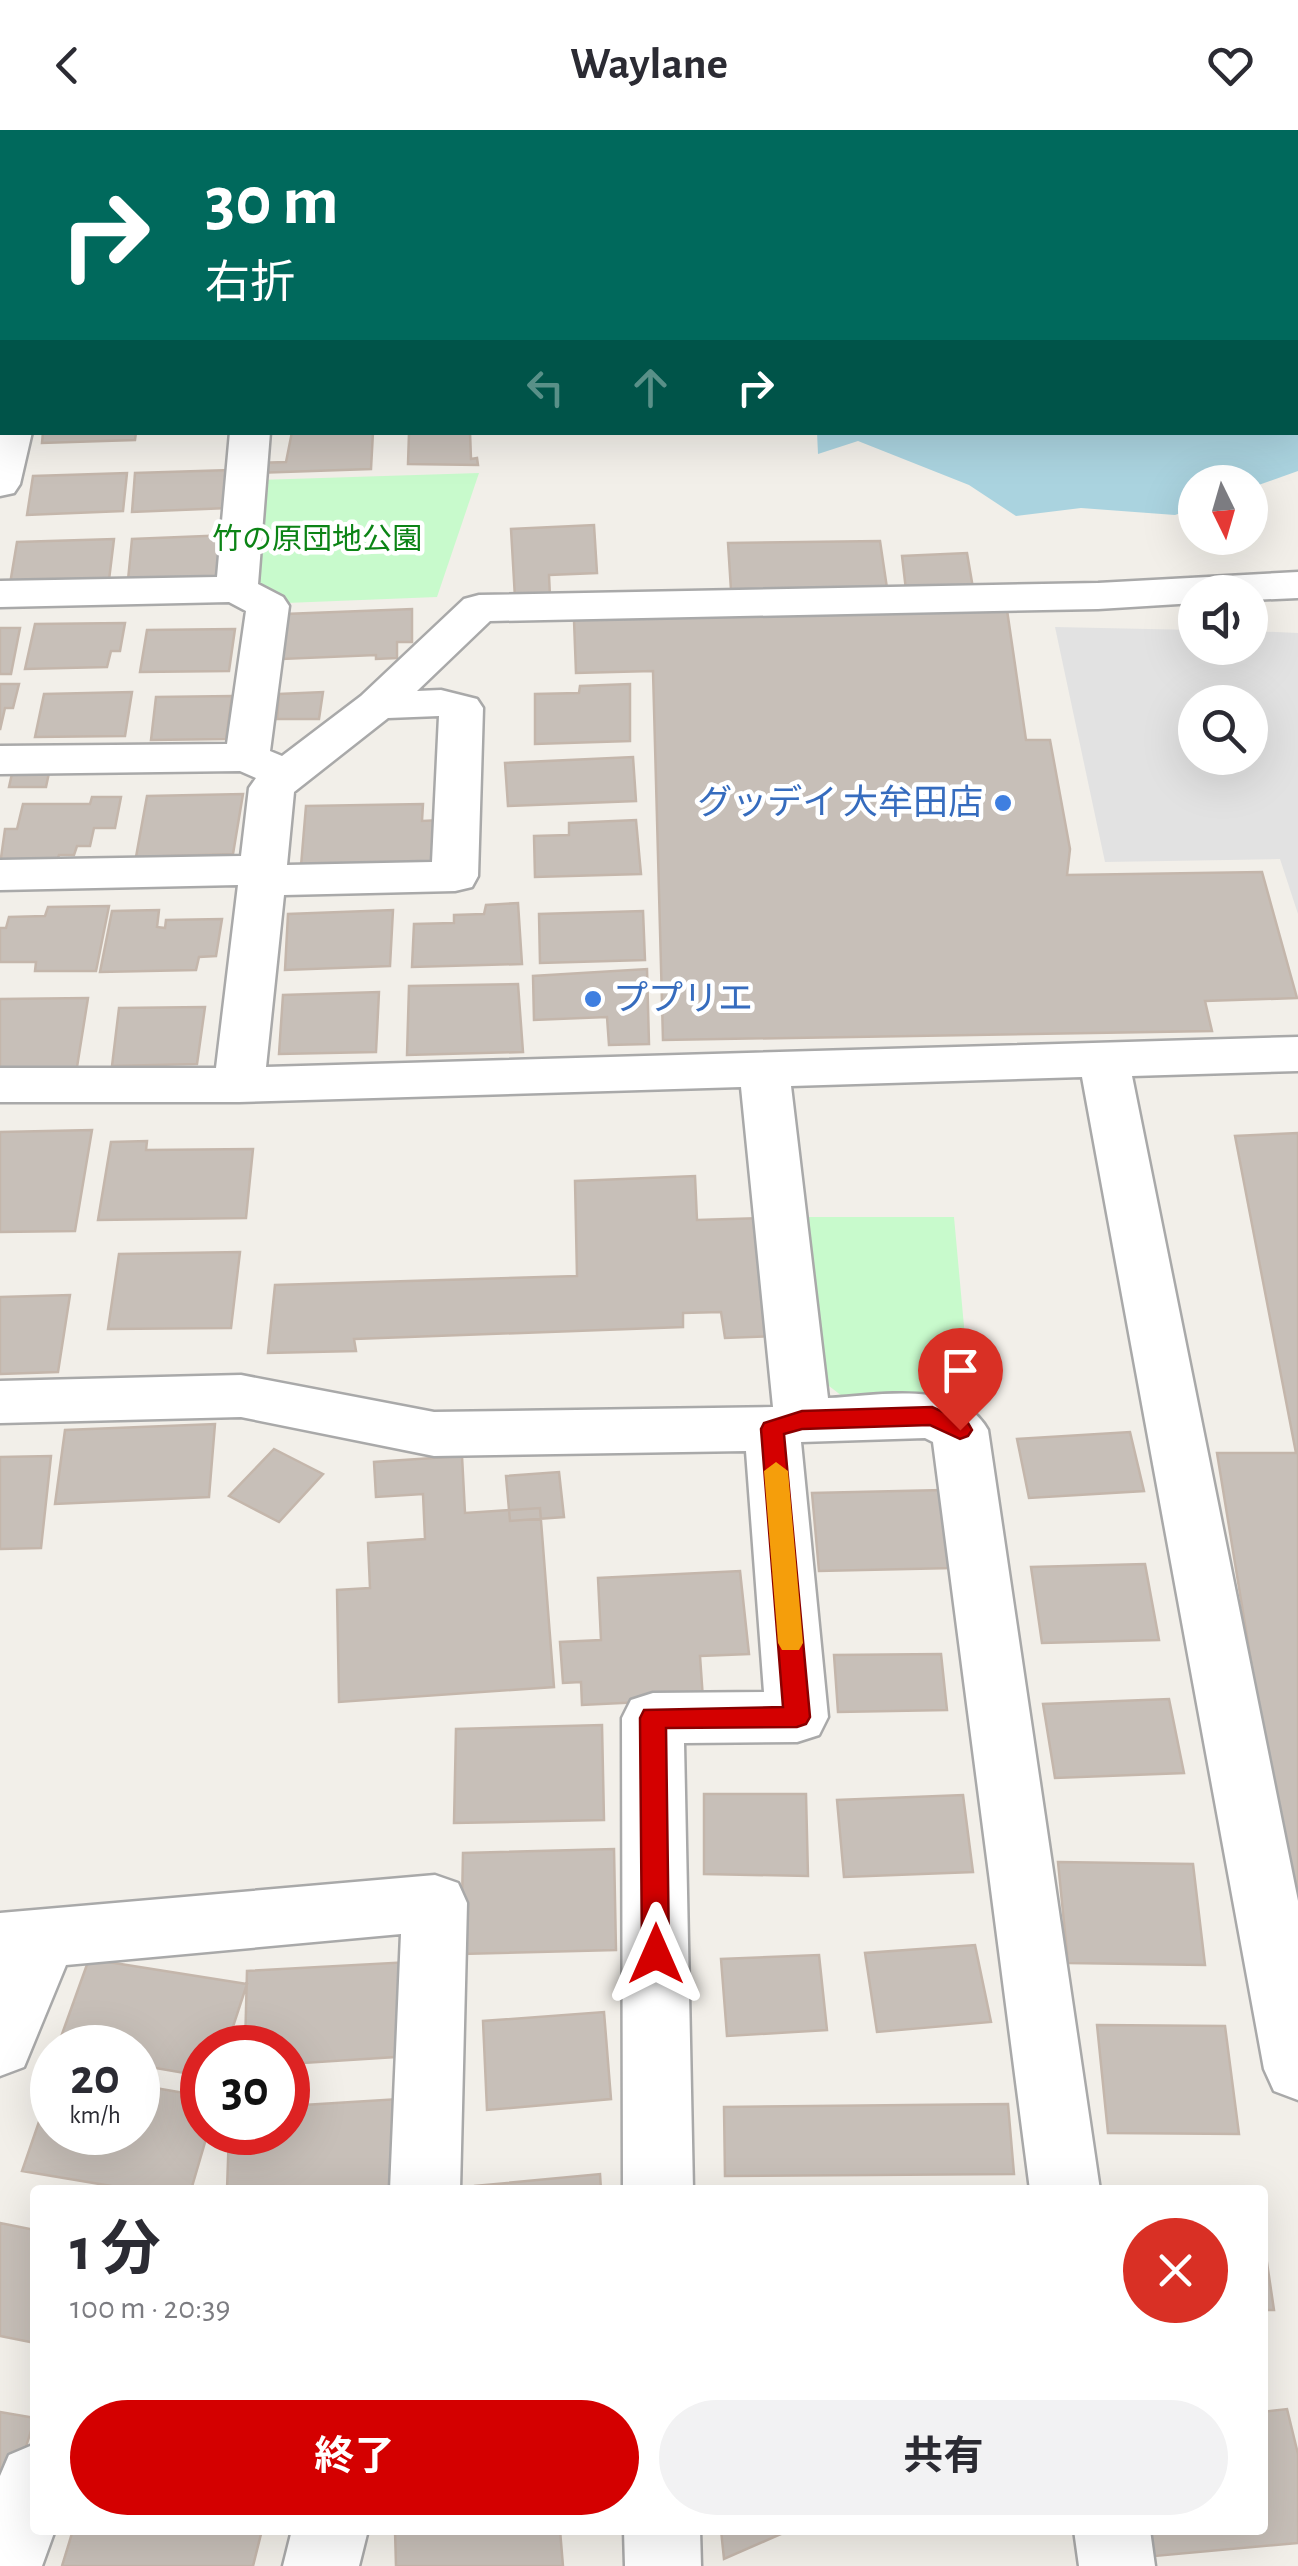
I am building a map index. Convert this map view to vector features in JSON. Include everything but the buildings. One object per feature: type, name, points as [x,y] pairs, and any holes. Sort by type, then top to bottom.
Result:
[{"type":"street","points":[[0,484],[11,435]]},
{"type":"street","points":[[237,589],[250,435]]},
{"type":"street","points":[[0,760],[267,766],[377,705],[479,608],[1098,596],[1298,584]]},
{"type":"street","points":[[0,594],[237,589],[268,606],[267,766],[272,788],[239,1085]]},
{"type":"street","points":[[0,875],[455,876],[461,708],[441,704],[377,705]]},
{"type":"street","points":[[0,1085],[239,1085],[1298,1054]]},
{"type":"street","points":[[1104,1059],[1298,2069]]},
{"type":"street","points":[[658,2185],[653,1718],[797,1717],[787,1424],[764,1072]]},
{"type":"street","points":[[0,1402],[241,1396],[434,1434],[932,1416],[960,1430],[1064,2185]]},
{"type":"street","points":[[0,2046],[22,1940],[435,1903],[425,2185]]},
{"type":"street","points":[[4,2566],[30,2494]]},
{"type":"street","points":[[321,2566],[329,2535]]},
{"type":"street","points":[[662,2535],[662,2566]]},
{"type":"street","points":[[1113,2535],[1117,2566]]},
{"type":"green space","name":"竹の原団地公園","points":[[479,473],[437,597],[286,603],[252,584],[258,480]]},
{"type":"green space","points":[[803,1217],[954,1217],[970,1392],[842,1396],[820,1379]]},
{"type":"shaded area","points":[[1055,627],[1178,630],[1178,665],[1268,665],[1268,632],[1298,633],[1298,914],[1280,859],[1105,862]]},
{"type":"water","points":[[817,435],[1298,435],[1298,471],[1268,482],[1268,465],[1178,465],[1175,515],[1081,508],[1016,516],[969,485],[858,441],[818,454]]},
{"type":"slow traffic","points":[[776,1471],[791,1643]]},
{"type":"place","name":"グッデイ 大牟田店","points":[[1003,803]]},
{"type":"place","name":"ププリエ","points":[[593,999]]},
{"type":"route","points":[[656,1954],[653,1718],[797,1717],[772,1429],[802,1420],[932,1416],[960,1430]]}]
